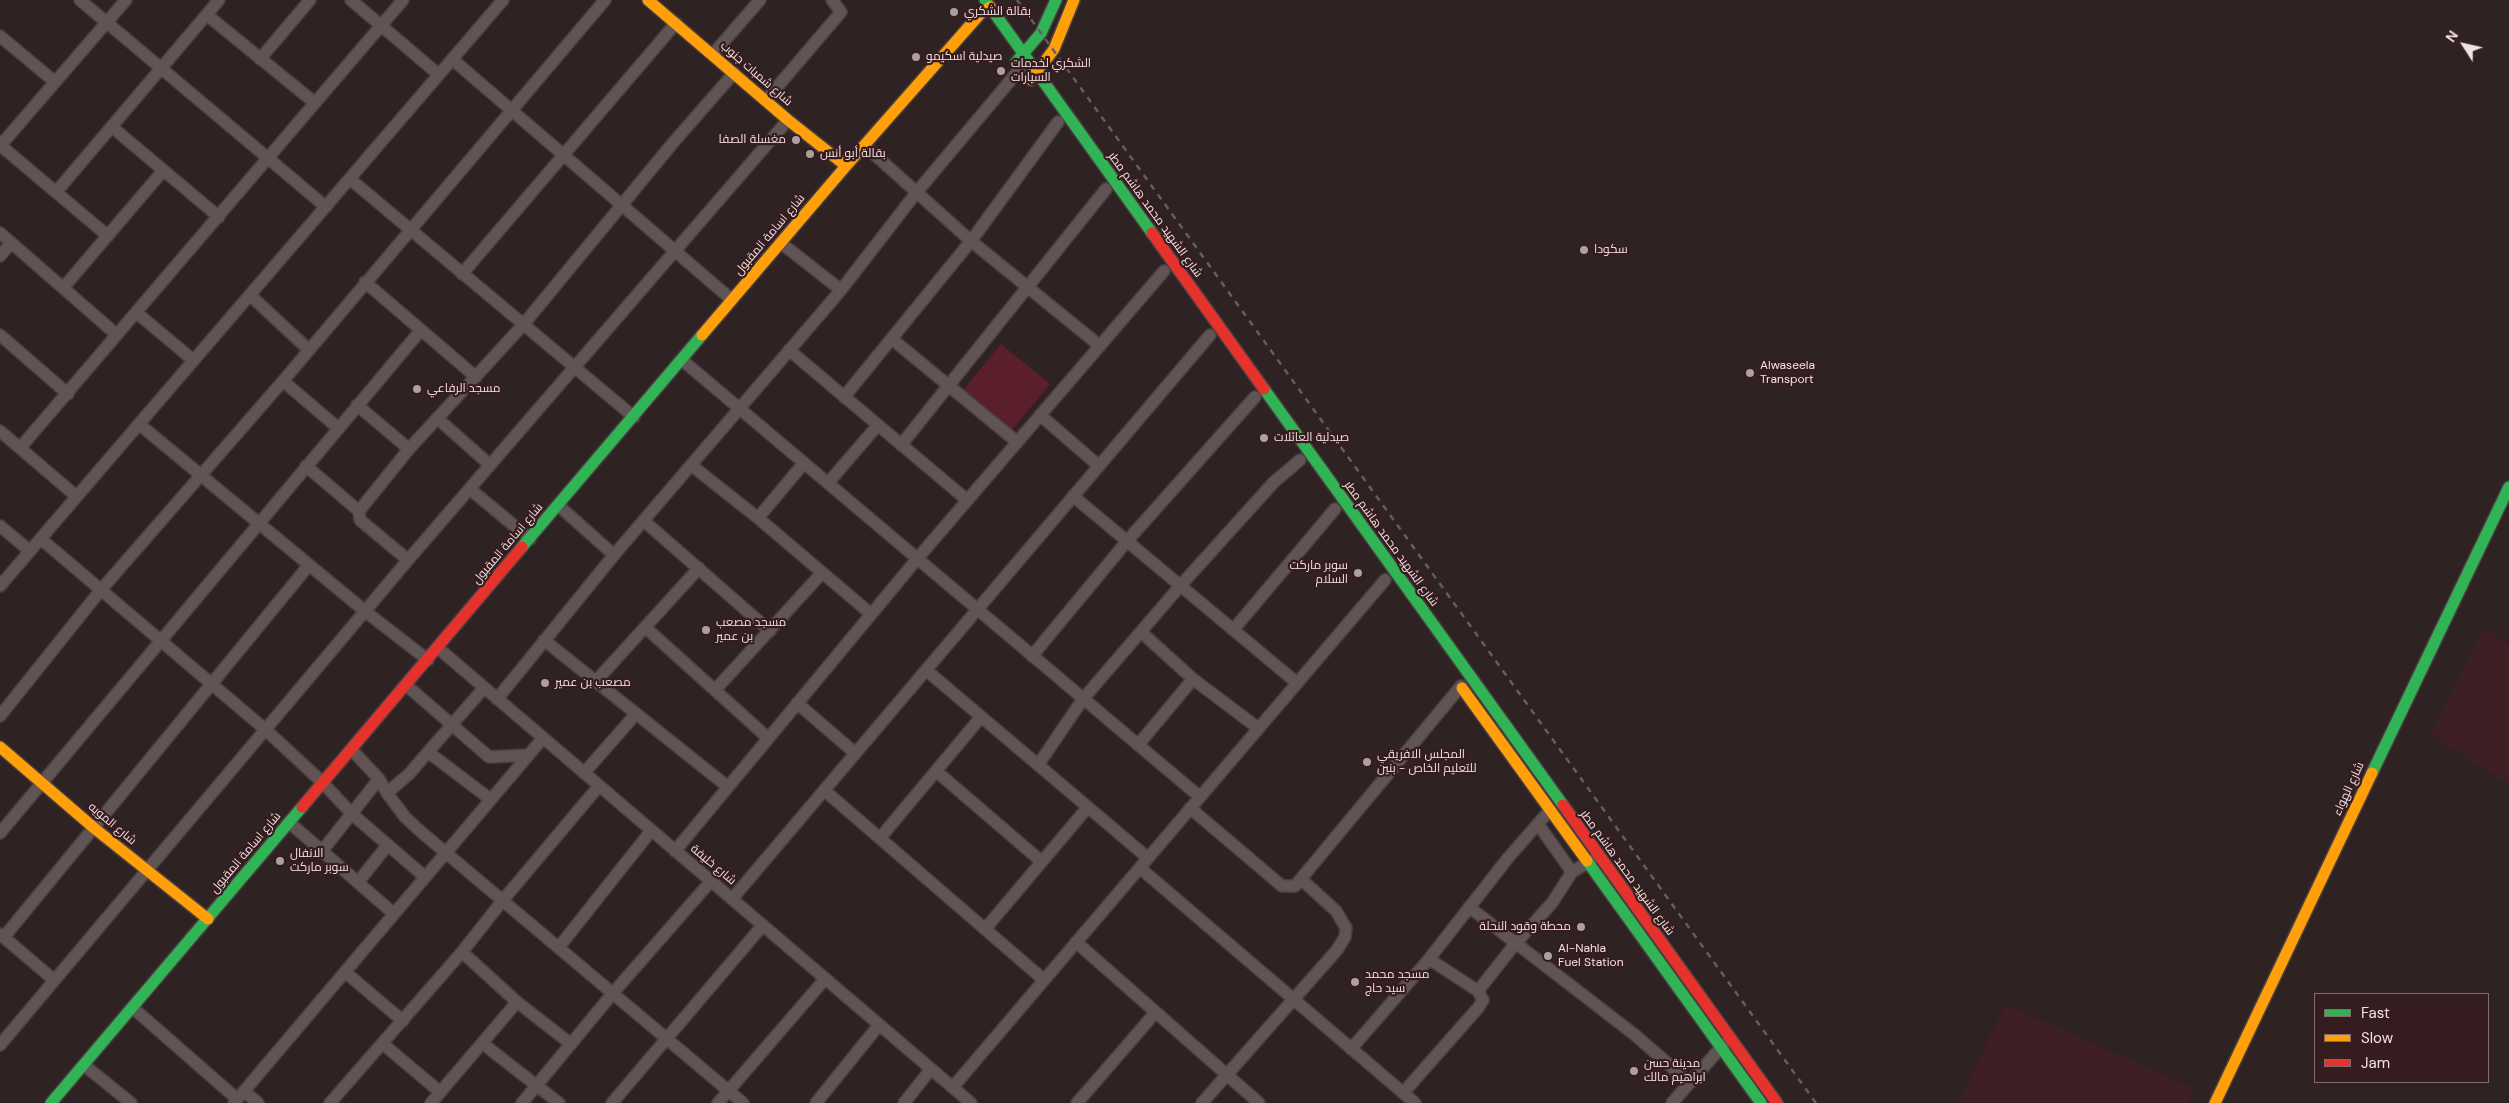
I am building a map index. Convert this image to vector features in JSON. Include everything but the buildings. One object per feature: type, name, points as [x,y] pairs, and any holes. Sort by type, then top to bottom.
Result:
[{"type":"street","points":[[80,0],[326,207]]},
{"type":"street","points":[[108,236],[57,191],[0,146],[126,0]]},
{"type":"street","points":[[57,191],[219,0]]},
{"type":"street","points":[[260,59],[310,0]]},
{"type":"street","points":[[351,0],[438,74]]},
{"type":"street","points":[[20,448],[403,0]]},
{"type":"street","points":[[0,586],[193,360],[251,296],[438,74],[503,0]]},
{"type":"street","points":[[0,716],[100,591],[283,381],[308,349],[605,0]]},
{"type":"street","name":"شارع شمبات جنوب","points":[[648,0],[788,120],[846,166]]},
{"type":"street","points":[[713,54],[760,0]]},
{"type":"street","points":[[766,100],[841,12],[832,0]]},
{"type":"street","points":[[497,699],[614,555],[840,290],[1018,66],[1023,53],[1041,33],[1056,0]]},
{"type":"street","points":[[1029,82],[1054,49],[1074,0]]},
{"type":"street","points":[[983,7],[1018,66],[1074,144]]},
{"type":"street","name":"شارع الشهيد محمد هاشم مطر","points":[[983,7],[1023,53],[1777,1103]]},
{"type":"street","name":"شارع اسامة المقبول","points":[[51,1103],[983,7]]},
{"type":"street","points":[[207,15],[315,103]]},
{"type":"street","points":[[462,274],[676,23]]},
{"type":"street","points":[[0,36],[55,82]]},
{"type":"street","points":[[452,59],[620,206],[732,300]]},
{"type":"street","points":[[359,511],[409,449],[523,325],[620,206],[734,74]]},
{"type":"street","points":[[0,1045],[267,731],[408,560],[676,253],[788,120]]},
{"type":"street","points":[[844,397],[971,241],[1058,122]]},
{"type":"street","points":[[112,127],[162,172],[219,217]]},
{"type":"street","points":[[864,146],[971,241],[1029,286],[1100,346]]},
{"type":"street","points":[[63,288],[162,172]]},
{"type":"street","points":[[350,180],[634,417]]},
{"type":"street","points":[[901,444],[949,387],[1106,189]]},
{"type":"street","points":[[0,232],[117,335]]},
{"type":"street","points":[[0,256],[11,243]]},
{"type":"street","points":[[781,244],[840,290]]},
{"type":"street","points":[[675,851],[917,559],[1164,271]]},
{"type":"street","points":[[365,282],[476,377]]},
{"type":"street","points":[[251,296],[308,349]]},
{"type":"street","points":[[136,313],[193,360]]},
{"type":"street","points":[[732,899],[1073,496],[1213,339],[1201,322]]},
{"type":"street","points":[[0,833],[40,782],[421,330]]},
{"type":"street","points":[[0,335],[68,394]]},
{"type":"street","points":[[892,339],[1017,442]]},
{"type":"street","points":[[789,350],[967,500]]},
{"type":"street","points":[[682,360],[1200,797]]},
{"type":"street","points":[[283,381],[338,428]]},
{"type":"street","points":[[1032,656],[1128,540],[1254,397]]},
{"type":"street","points":[[357,405],[409,449]]},
{"type":"street","points":[[1040,415],[1099,466]]},
{"type":"street","points":[[437,418],[490,465]]},
{"type":"street","points":[[139,424],[366,612],[428,660]]},
{"type":"street","points":[[828,483],[878,425]]},
{"type":"street","points":[[0,432],[76,496]]},
{"type":"street","points":[[1038,766],[1083,699],[1181,585],[1274,482],[1299,460]]},
{"type":"street","points":[[758,518],[804,463]]},
{"type":"street","points":[[691,465],[758,518],[821,574],[871,614]]},
{"type":"street","points":[[306,466],[359,511],[360,520],[408,560]]},
{"type":"street","name":"شارع الهواء","points":[[2215,1103],[2509,487]]},
{"type":"street","points":[[470,489],[530,539]]},
{"type":"street","points":[[953,1087],[1297,683],[1073,496]]},
{"type":"street","name":"شارع الشهيد محمد هاشم مطر","points":[[1233,630],[1338,513],[1326,496]]},
{"type":"street","points":[[559,506],[614,555]]},
{"type":"street","points":[[644,521],[770,631]]},
{"type":"street","points":[[0,526],[30,551]]},
{"type":"street","points":[[41,539],[267,731],[322,782],[352,814],[425,877]]},
{"type":"street","points":[[54,980],[2,936],[94,828],[309,565]]},
{"type":"street","points":[[596,681],[699,568]]},
{"type":"street","name":"شارع الشهيد محمد هاشم مطر","points":[[1297,683],[1388,584],[1376,568]]},
{"type":"street","points":[[715,690],[821,574]]},
{"type":"street","points":[[646,628],[768,738]]},
{"type":"street","points":[[1141,632],[1193,679],[1258,728]]},
{"type":"street","points":[[544,640],[635,715],[728,787]]},
{"type":"street","name":"شارع خليفة","points":[[438,648],[971,1103]]},
{"type":"street","points":[[926,670],[1148,858]]},
{"type":"street","points":[[1138,745],[1193,679]]},
{"type":"street","name":"شارع الشهيد محمد هاشم مطر","points":[[1301,879],[1459,682],[1761,1103]]},
{"type":"street","points":[[406,685],[489,757],[528,756]]},
{"type":"street","points":[[387,793],[409,774],[484,688]]},
{"type":"street","points":[[797,704],[855,753]]},
{"type":"street","points":[[584,773],[635,715]]},
{"type":"street","points":[[880,838],[981,717]]},
{"type":"street","points":[[238,1098],[543,738]]},
{"type":"street","name":"شارع المويه","points":[[0,747],[94,828],[208,919]]},
{"type":"street","points":[[352,750],[379,779],[405,817],[743,1103]]},
{"type":"street","points":[[428,752],[490,799]]},
{"type":"street","points":[[936,771],[1042,862]]},
{"type":"street","points":[[322,851],[379,779]]},
{"type":"street","points":[[330,1103],[462,952],[599,786]]},
{"type":"street","points":[[824,790],[1044,980]]},
{"type":"street","points":[[985,929],[1088,806]]},
{"type":"street","points":[[1190,808],[1282,886],[1295,886],[1301,879],[1336,911],[1346,928],[1344,937],[1337,950],[1202,1103]]},
{"type":"street","points":[[1351,1049],[1429,959],[1469,907],[1550,810]]},
{"type":"street","points":[[290,823],[394,914]]},
{"type":"street","points":[[1538,824],[1572,872]]},
{"type":"street","points":[[559,947],[651,830]]},
{"type":"street","points":[[358,882],[387,846]]},
{"type":"street","points":[[1478,991],[1515,944],[1552,903],[1572,872],[1588,864],[1597,854]]},
{"type":"street","points":[[1140,868],[1415,1103]]},
{"type":"street","points":[[522,1103],[613,993],[711,881]]},
{"type":"street","points":[[1469,907],[1635,1035],[1690,1083]]},
{"type":"street","points":[[612,1103],[763,925]]},
{"type":"street","points":[[1076,942],[1259,1103]]},
{"type":"street","points":[[462,952],[517,1002],[571,1044]]},
{"type":"street","points":[[1403,1093],[1481,1004],[1482,995],[1478,991],[1429,959]]},
{"type":"street","points":[[345,972],[403,1021]]},
{"type":"street","points":[[718,1103],[825,979]]},
{"type":"street","points":[[431,1103],[517,1002]]},
{"type":"street","points":[[133,1008],[238,1098],[258,1103]]},
{"type":"street","points":[[1077,1103],[1155,1013]]},
{"type":"street","points":[[816,1103],[879,1025]]},
{"type":"street","points":[[1672,1103],[1720,1047],[1730,1039]]},
{"type":"street","points":[[482,1043],[559,1103]]},
{"type":"street","points":[[383,1044],[440,1092]]},
{"type":"street","points":[[84,1065],[131,1103]]},
{"type":"street","points":[[904,1103],[931,1069]]},
{"type":"shaded area","points":[[1001,344],[1050,384],[1011,431],[962,391]]},
{"type":"shaded area","points":[[2484,628],[2509,644],[2509,785],[2431,735]]},
{"type":"shaded area","points":[[2005,1004],[2194,1088],[2187,1103],[1958,1103]]},
{"type":"railway","points":[[1017,0],[1816,1103]]},
{"type":"traffic: fast","points":[[985,0],[1152,233]]},
{"type":"traffic: fast","points":[[1016,62],[1041,33],[1056,0]]},
{"type":"traffic: fast","points":[[522,547],[702,335]]},
{"type":"traffic: fast","points":[[1264,389],[1563,805]]},
{"type":"traffic: fast","points":[[2372,773],[2509,487]]},
{"type":"traffic: fast","points":[[51,1103],[302,807]]},
{"type":"traffic: fast","points":[[1587,861],[1761,1103]]},
{"type":"traffic: slow","points":[[648,0],[788,120],[846,166]]},
{"type":"traffic: slow","points":[[1031,80],[1054,49],[1074,0]]},
{"type":"traffic: slow","points":[[702,335],[846,166],[980,14],[990,7]]},
{"type":"traffic: slow","points":[[1462,688],[1587,861]]},
{"type":"traffic: slow","points":[[0,747],[94,828],[208,919]]},
{"type":"traffic: slow","points":[[2215,1103],[2372,773]]},
{"type":"traffic: jam","points":[[1152,233],[1264,389]]},
{"type":"traffic: jam","points":[[302,807],[522,547]]},
{"type":"traffic: jam","points":[[1563,805],[1777,1103]]},
{"type":"place","name":"بقالة الشكري","points":[[954,12]]},
{"type":"place","name":"صيدلية اسكيمو","points":[[916,57]]},
{"type":"place","name":"الشكري لخدمات السيارات","points":[[1001,71]]},
{"type":"place","name":"مغسلة الصفا","points":[[796,140]]},
{"type":"place","name":"بقالة أبو أنس","points":[[810,154]]},
{"type":"place","name":"سكودا","points":[[1584,250]]},
{"type":"place","name":"Alwaseela Transport","points":[[1750,373]]},
{"type":"place","name":"مسجد الرفاعي","points":[[417,389]]},
{"type":"place","name":"صيدلية العائلات","points":[[1264,438]]},
{"type":"place","name":"سوبر ماركت السلام","points":[[1358,573]]},
{"type":"place","name":"مسجد مصعب بن عمير","points":[[706,630]]},
{"type":"place","name":"مصعب بن عمير","points":[[545,683]]},
{"type":"place","name":"المجلس الافريقي للتعليم الخاص - بنين","points":[[1367,762]]},
{"type":"place","name":"الانفال سوبر ماركت","points":[[280,861]]},
{"type":"place","name":"محطة وقود النحلة","points":[[1581,927]]},
{"type":"place","name":"Al-Nahla Fuel Station","points":[[1548,956]]},
{"type":"place","name":"مسجد محمد سيد حاج","points":[[1355,982]]},
{"type":"place","name":"مدينة حسن ابراهيم مالك","points":[[1634,1071]]}]
